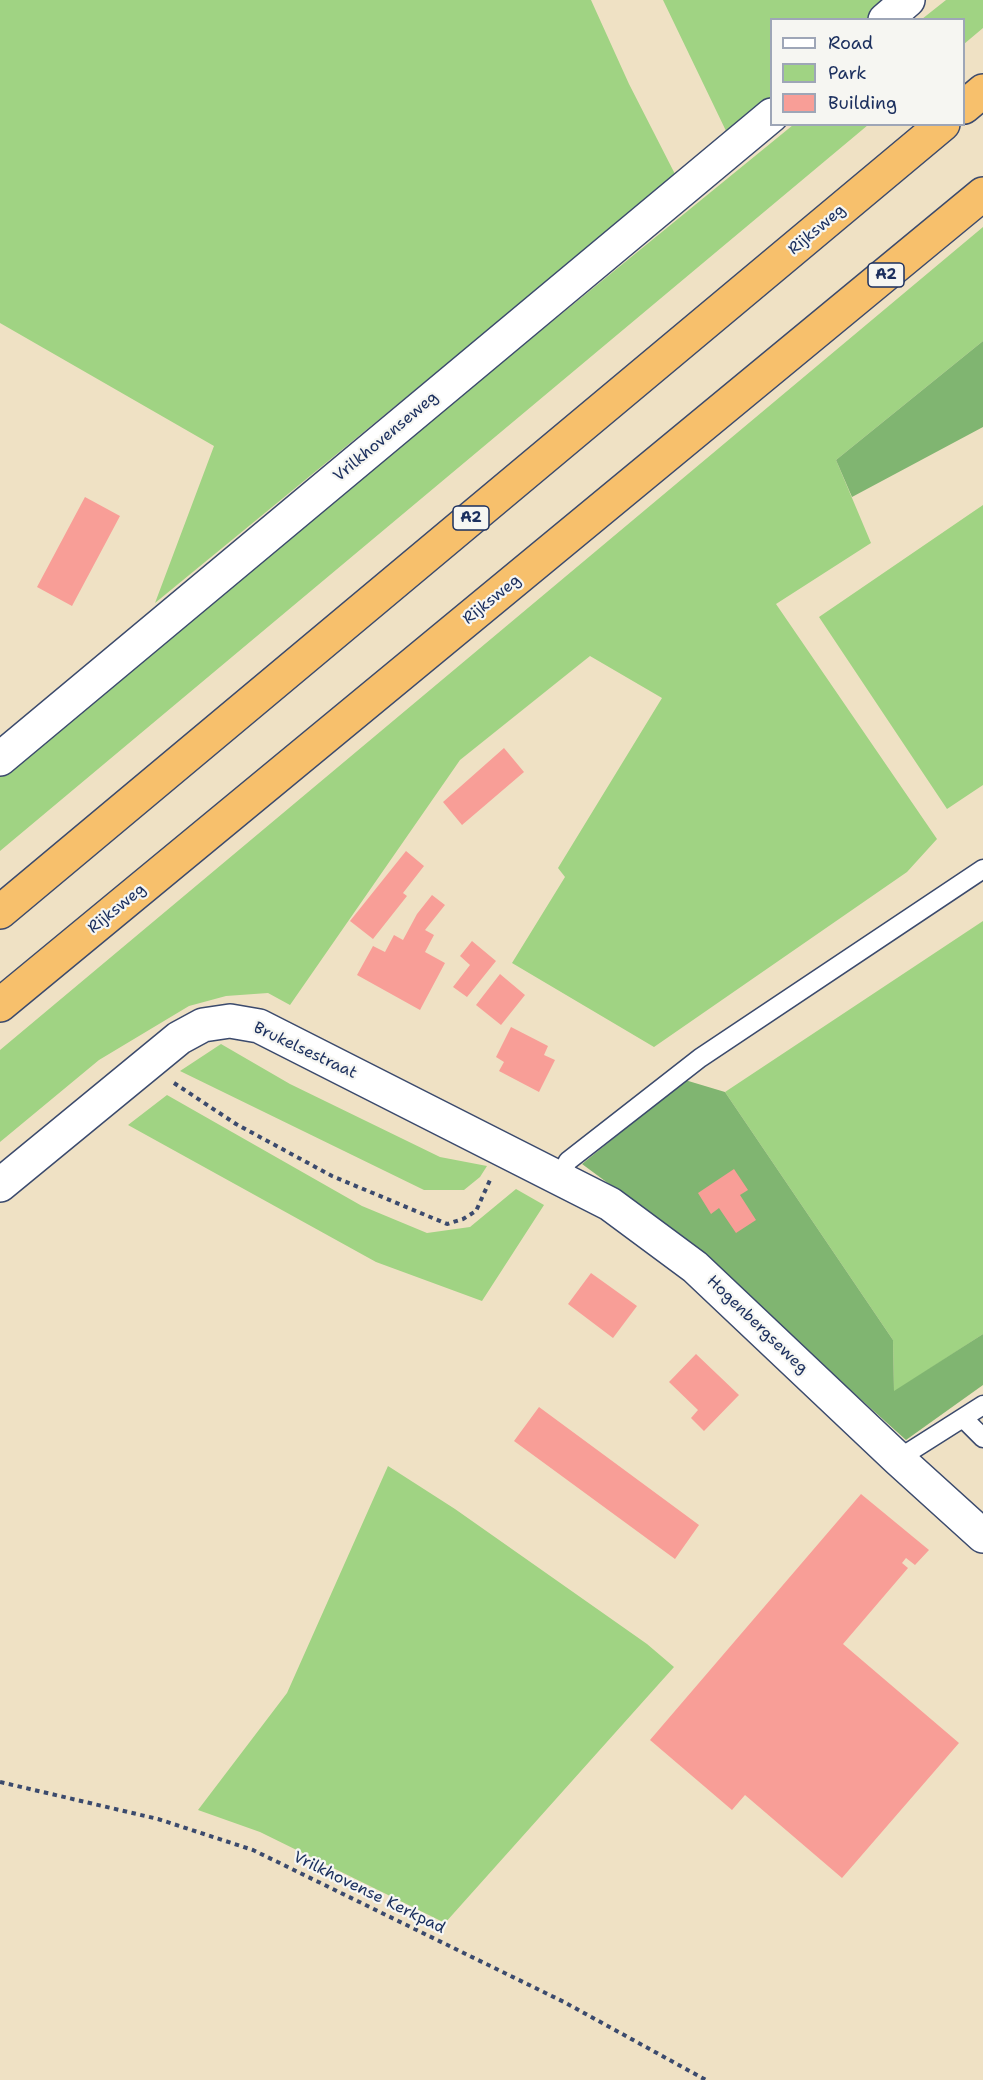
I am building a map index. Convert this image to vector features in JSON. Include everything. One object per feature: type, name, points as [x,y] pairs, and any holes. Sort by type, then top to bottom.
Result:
[{"type":"highway","points":[[965,105],[983,91]]},
{"type":"highway","name":"Rijksweg","points":[[0,912],[941,126]]},
{"type":"highway","name":"Rijksweg","points":[[0,1005],[983,194]]},
{"type":"street","points":[[887,18],[908,0]]},
{"type":"street","name":"Vrilkhovenseweg","points":[[0,759],[770,116]]},
{"type":"street","name":"Brukelsestraat","points":[[0,1185],[179,1038],[203,1025],[230,1021],[259,1026],[505,1148]]},
{"type":"street","name":"Hogenbergseweg","points":[[505,1148],[610,1204],[695,1267],[898,1460],[983,1536]]},
{"type":"lane","points":[[560,1177],[568,1161],[700,1058],[983,869]]},
{"type":"lane","points":[[898,1460],[983,1405]]},
{"type":"lane","points":[[963,1418],[983,1438]]},
{"type":"path","points":[[171,1081],[236,1124],[332,1176],[447,1224],[463,1219],[476,1211],[505,1148]]},
{"type":"path","name":"Vrilkhovense Kerkpad","points":[[0,1782],[158,1819],[254,1850],[564,2002],[706,2080]]},
{"type":"green space","points":[[0,0],[591,0],[629,84],[676,176],[155,603],[214,446],[0,323]]},
{"type":"green space","points":[[663,0],[889,0],[867,18],[770,18],[770,98],[727,133]]},
{"type":"green space","points":[[946,0],[983,0],[983,28],[965,43],[965,18],[923,18]]},
{"type":"green space","points":[[792,126],[867,126],[0,851],[0,772]]},
{"type":"green space","points":[[983,227],[983,341],[836,460],[871,543],[776,604],[937,839],[907,872],[654,1047],[512,963],[565,877],[558,868],[662,698],[590,656],[460,760],[290,1005],[268,993],[226,996],[189,1006],[99,1060],[0,1142],[0,1050]]},
{"type":"green space","points":[[983,341],[983,427],[852,497],[836,460]]},
{"type":"green space","points":[[983,505],[983,785],[947,809],[819,617]]},
{"type":"green space","points":[[983,921],[983,1334],[894,1392],[893,1340],[725,1092]]},
{"type":"green space","points":[[221,1044],[290,1084],[440,1157],[487,1166],[480,1177],[464,1190],[424,1190],[180,1071]]},
{"type":"green space","points":[[685,1080],[725,1092],[893,1340],[894,1391],[983,1334],[983,1385],[906,1440],[719,1272],[639,1206],[582,1164]]},
{"type":"green space","points":[[167,1095],[362,1206],[427,1233],[470,1227],[516,1189],[544,1205],[482,1301],[376,1262],[128,1125]]},
{"type":"green space","points":[[388,1466],[455,1509],[647,1644],[674,1667],[445,1923],[260,1832],[198,1810],[287,1693]]},
{"type":"building","points":[[85,497],[120,516],[72,606],[37,587]]},
{"type":"building","points":[[504,748],[524,772],[462,825],[443,802]]},
{"type":"building","points":[[406,851],[424,866],[403,893],[407,896],[373,939],[350,921]]},
{"type":"building","points":[[432,895],[445,905],[425,930],[434,935],[425,952],[445,963],[420,1010],[357,975],[373,946],[385,952],[394,935],[403,940],[417,914]]},
{"type":"building","points":[[472,941],[496,961],[467,997],[453,987],[470,965],[460,956]]},
{"type":"building","points":[[500,974],[525,995],[501,1025],[476,1005]]},
{"type":"building","points":[[511,1027],[548,1046],[544,1055],[555,1060],[539,1092],[499,1071],[504,1062],[496,1057]]},
{"type":"building","points":[[734,1169],[748,1190],[740,1195],[756,1220],[736,1233],[719,1208],[711,1214],[698,1193]]},
{"type":"building","points":[[591,1273],[637,1306],[613,1338],[568,1304]]},
{"type":"building","points":[[696,1354],[739,1395],[704,1431],[691,1418],[698,1410],[669,1382]]},
{"type":"building","points":[[539,1407],[699,1525],[675,1559],[514,1441]]},
{"type":"building","points":[[861,1494],[929,1550],[915,1565],[906,1558],[902,1563],[908,1568],[843,1644],[959,1743],[842,1878],[745,1795],[732,1810],[650,1740]]}]
